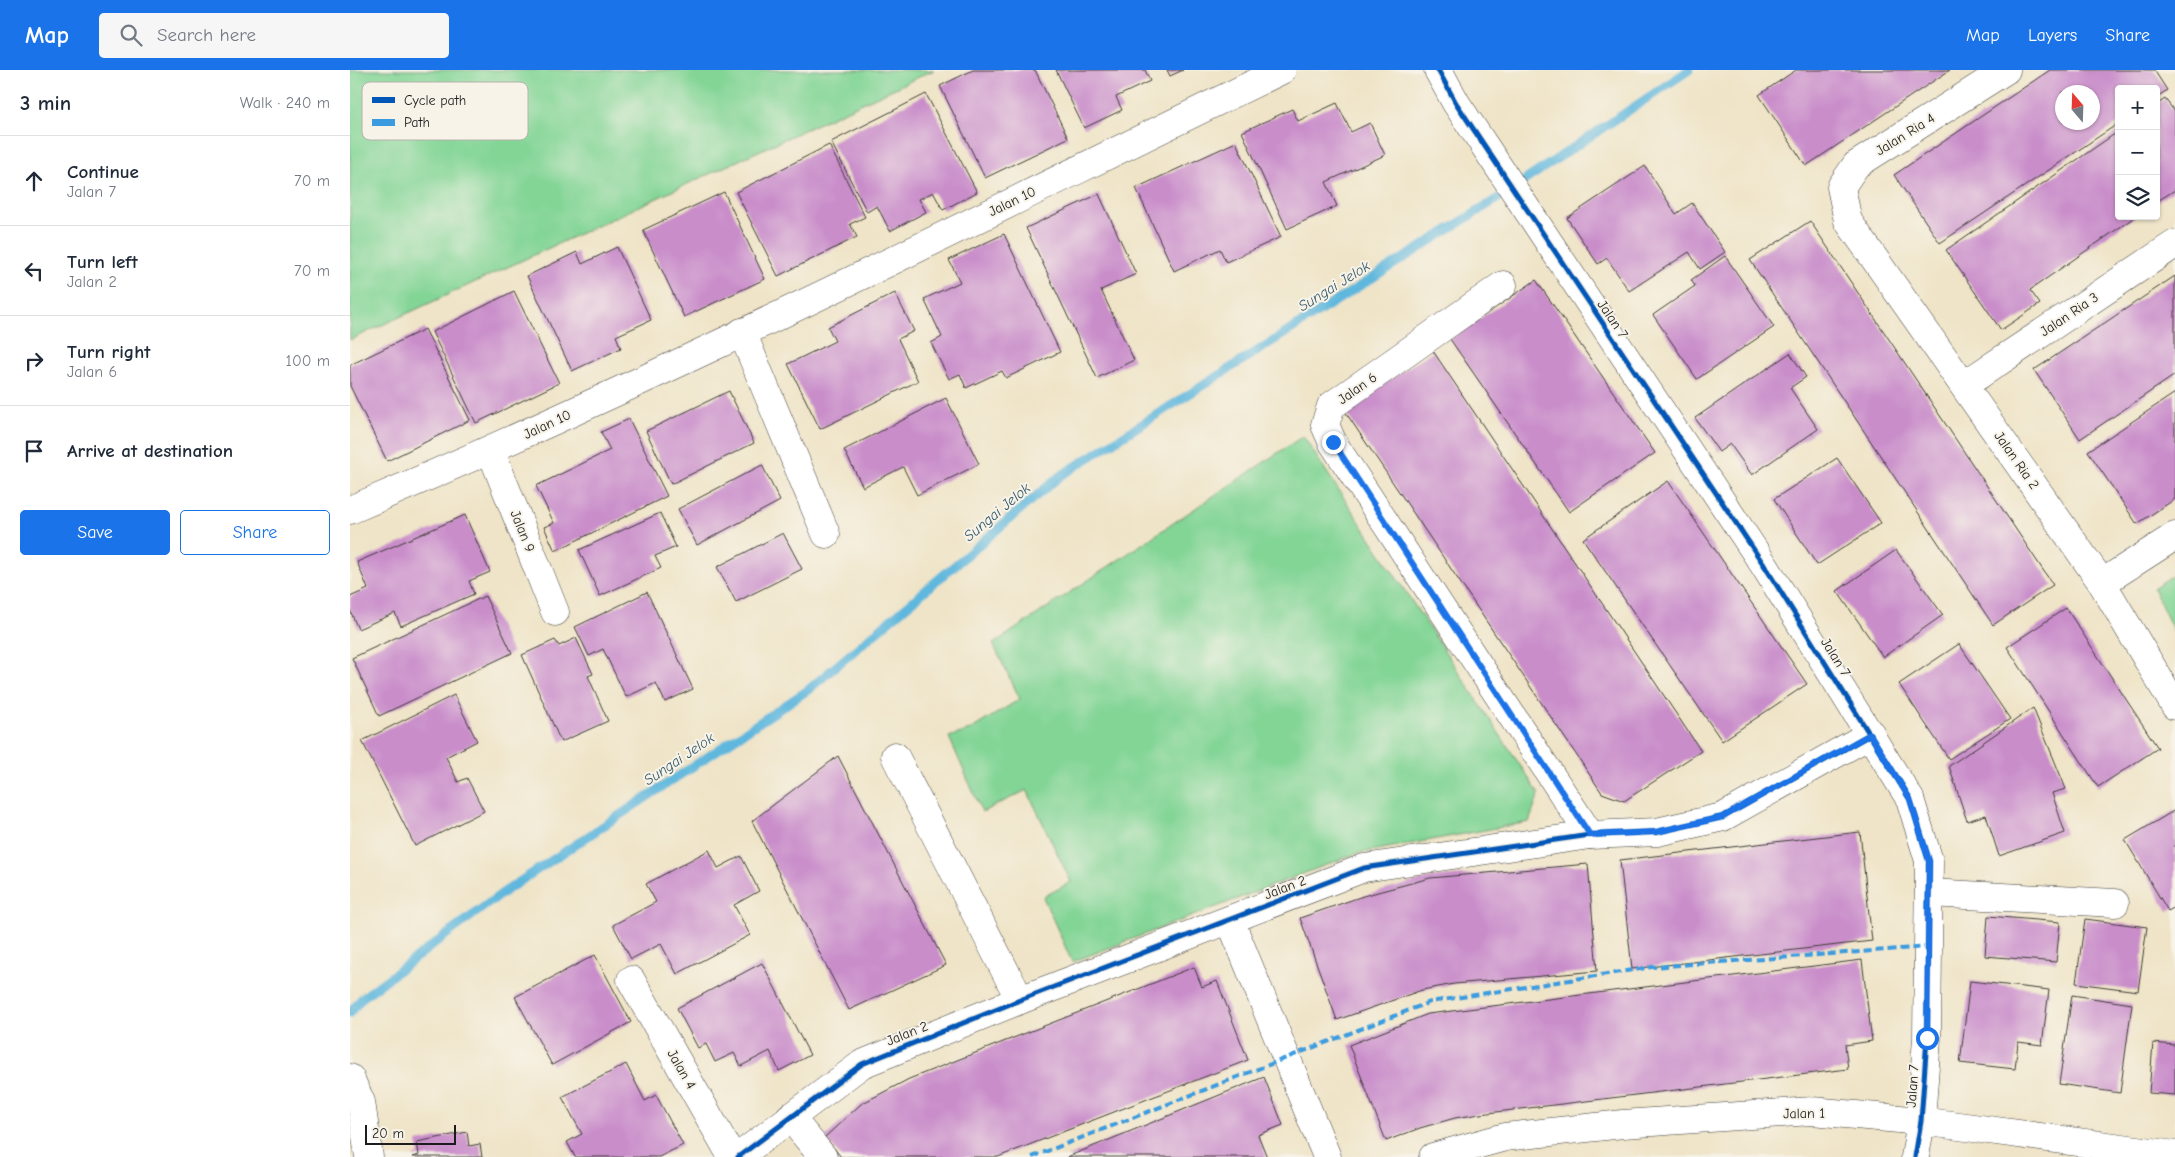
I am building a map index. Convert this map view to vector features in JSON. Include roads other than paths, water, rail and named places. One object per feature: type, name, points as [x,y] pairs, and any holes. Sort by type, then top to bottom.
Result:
[{"type":"street","name":"Jalan 10","points":[[350,510],[491,451],[742,332],[1282,70]]},
{"type":"street","name":"Jalan 7","points":[[1438,70],[1456,104],[1764,566],[1910,799],[1929,861],[1927,1038],[1921,1121],[1915,1157]]},
{"type":"street","name":"Jalan Ria 4","points":[[1848,222],[1841,187],[1856,165],[2006,70]]},
{"type":"street","name":"Jalan Ria 2","points":[[1848,222],[2102,583],[2175,706]]},
{"type":"street","name":"Jalan Ria 3","points":[[1964,385],[2175,244]]},
{"type":"street","name":"Jalan 6","points":[[1503,285],[1331,406],[1325,424],[1333,442],[1590,835]]},
{"type":"street","points":[[742,332],[826,534]]},
{"type":"street","name":"Jalan 9","points":[[491,451],[555,612]]},
{"type":"street","points":[[2102,583],[2175,536]]},
{"type":"street","name":"Jalan 2","points":[[738,1157],[862,1064],[1020,1000],[1364,868],[1590,835],[1656,832],[1723,817],[1870,734]]},
{"type":"street","points":[[895,756],[1020,1000]]},
{"type":"street","points":[[1929,893],[2115,903]]},
{"type":"street","points":[[1230,920],[1326,1157]]},
{"type":"street","name":"Jalan 4","points":[[631,980],[732,1157]]},
{"type":"street","points":[[356,1090],[369,1157]]},
{"type":"street","name":"Jalan 1","points":[[1433,1157],[1504,1137],[1623,1124],[1812,1111],[1921,1121],[2175,1155]]},
{"type":"street","points":[[790,1117],[823,1157]]},
{"type":"waterway","name":"Sungai Jelok","points":[[350,1013],[362,998],[501,894],[808,690],[1060,476],[1497,199],[1689,70]]}]
